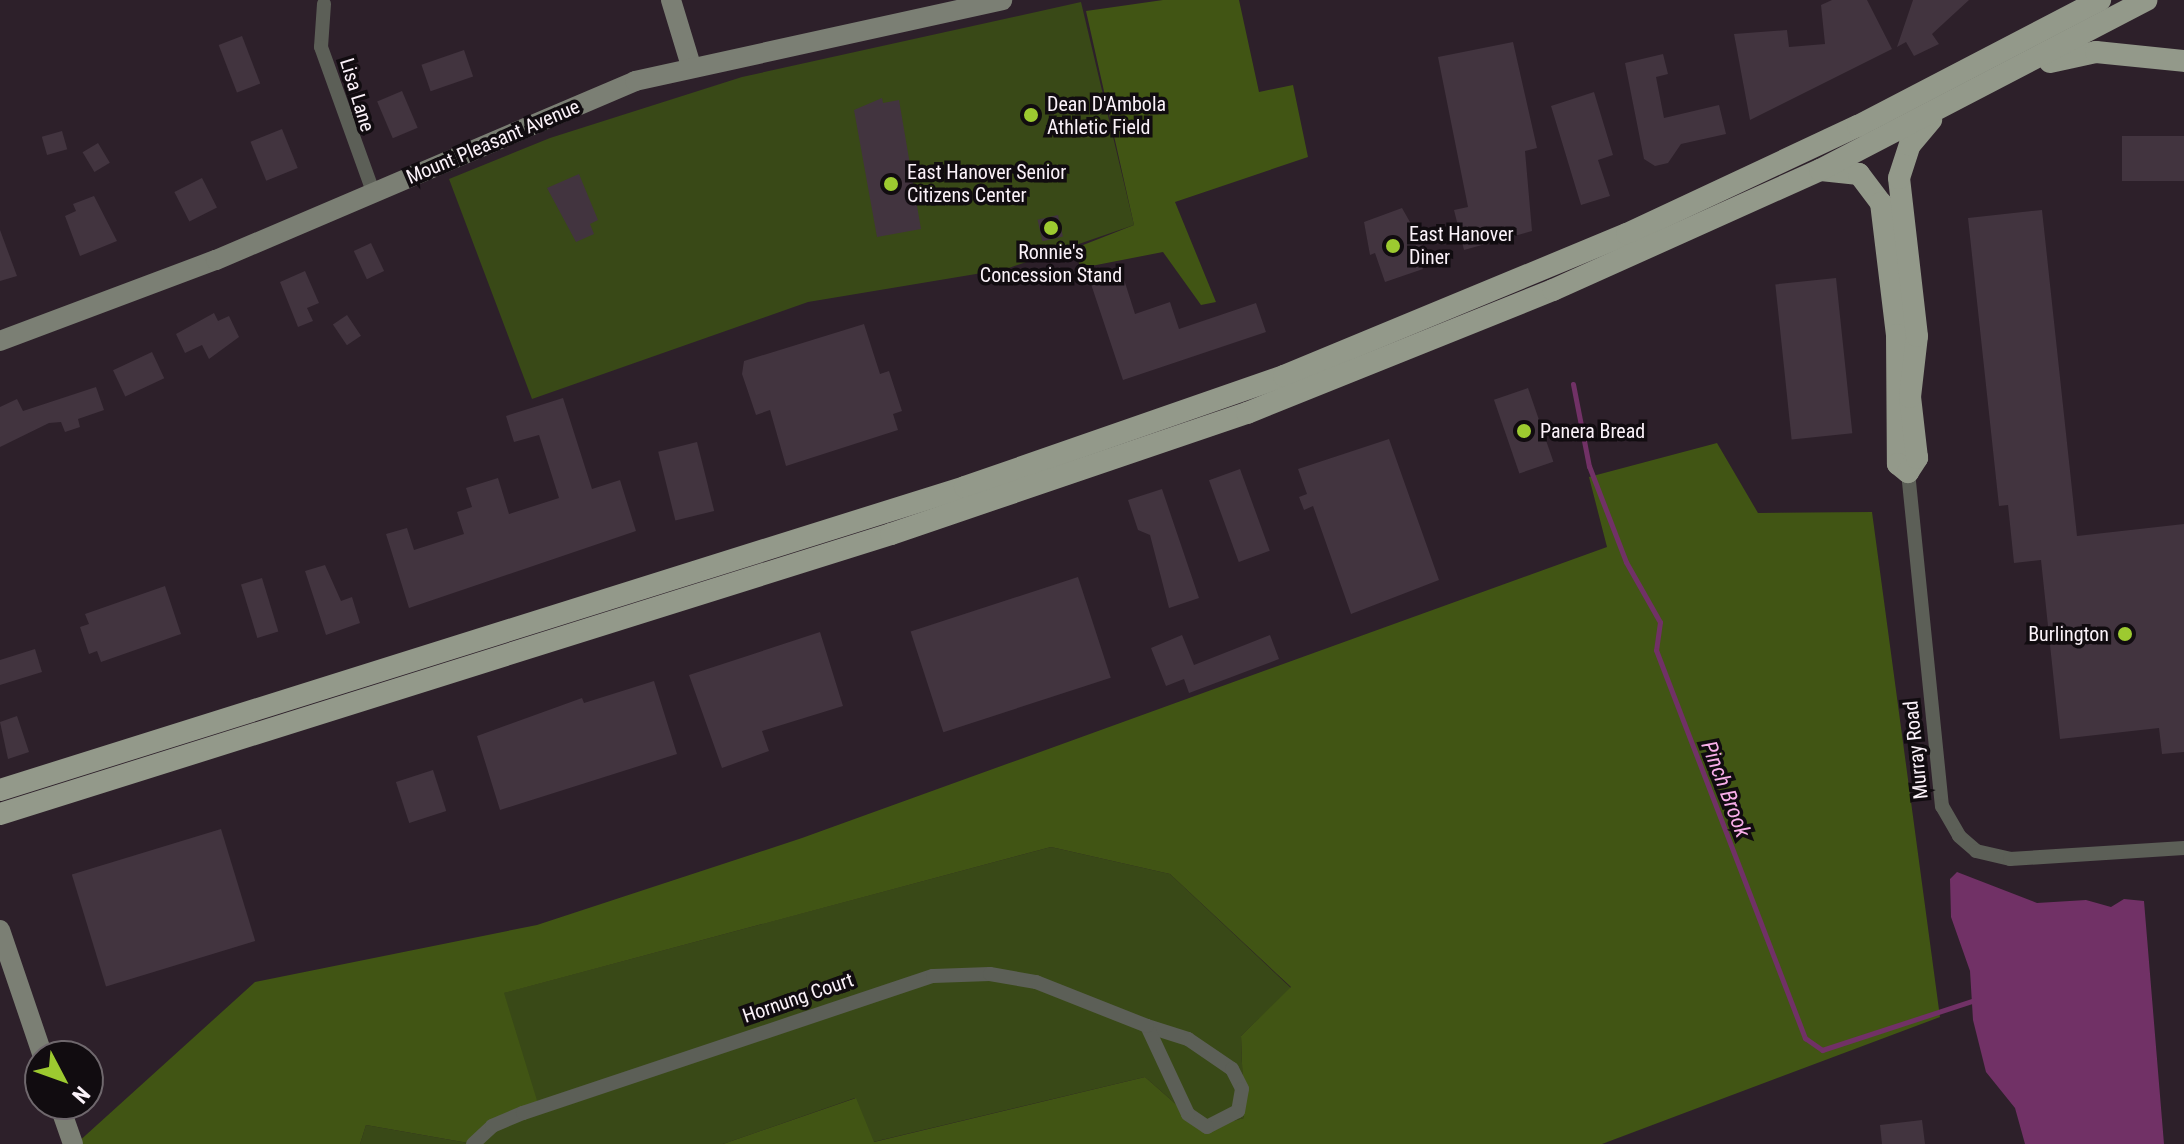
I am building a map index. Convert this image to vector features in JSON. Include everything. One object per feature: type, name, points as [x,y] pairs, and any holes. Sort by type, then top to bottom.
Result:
[{"type":"main road","points":[[0,790],[965,487],[1284,376],[1627,234],[1871,119],[2100,0]]},
{"type":"main road","points":[[0,814],[1086,471],[1420,345],[1820,170],[1939,112],[2146,0]]},
{"type":"main road","points":[[2003,78],[2096,52],[2184,61]]},
{"type":"main road","points":[[1820,170],[1859,174],[1881,203],[1897,335],[1898,464],[1908,472],[1917,458],[1910,397],[1917,336],[1899,178],[1910,145],[1939,112]]},
{"type":"street","points":[[671,0],[691,66]]},
{"type":"street","name":"Mount Pleasant Avenue","points":[[0,341],[374,194],[635,81],[931,8],[1002,0]]},
{"type":"street","name":"Lisa Lane","points":[[324,4],[321,47],[353,150],[374,194]]},
{"type":"street","name":"Murray Road","points":[[1908,472],[1942,806],[1959,836],[1976,851],[2010,859],[2184,848]]},
{"type":"street","points":[[0,930],[38,1040]]},
{"type":"street","name":"Hornung Court","points":[[473,1144],[492,1126],[523,1113],[933,976],[990,974],[1036,982],[1188,1039],[1232,1069],[1242,1089],[1238,1111],[1207,1127],[1188,1114],[1147,1026]]},
{"type":"street","points":[[65,1120],[73,1144]]},
{"type":"green space","points":[[1163,0],[1239,0],[1259,92],[1293,85],[1308,157],[1175,202],[1216,302],[1201,305],[1163,252],[1081,268],[1073,249],[1134,225],[1086,11]]},
{"type":"green space","points":[[1081,2],[1134,225],[1006,269],[808,302],[532,399],[449,179],[550,138],[742,77]]},
{"type":"green space","points":[[1717,443],[1758,513],[1872,512],[1940,1017],[1602,1144],[723,1144],[856,1098],[874,1142],[1145,1077],[1204,1129],[1244,1118],[1241,1036],[1291,987],[1170,874],[1051,847],[504,993],[539,1107],[474,1144],[366,1125],[360,1144],[76,1144],[255,982],[537,925],[802,838],[1607,547],[1589,477]]},
{"type":"green space","points":[[1051,847],[1170,874],[1291,988],[1241,1036],[1244,1118],[1204,1129],[1145,1077],[873,1142],[855,1098],[723,1144],[474,1144],[503,993]]},
{"type":"green space","points":[[366,1125],[474,1144],[360,1144]]},
{"type":"shaded area","points":[[1957,872],[2037,903],[2086,900],[2111,907],[2124,899],[2144,901],[2164,1144],[2025,1144],[2015,1108],[1986,1072],[1973,1020],[1970,971],[1951,917],[1950,879]]},
{"type":"building","points":[[1832,0],[1867,0],[1892,49],[1750,120],[1734,34],[1787,30],[1789,47],[1825,44],[1821,5]]},
{"type":"building","points":[[1913,0],[1969,0],[1932,34],[1939,44],[1914,56],[1906,42],[1897,47]]},
{"type":"building","points":[[242,36],[260,84],[237,93],[219,45]]},
{"type":"building","points":[[1513,42],[1537,148],[1525,151],[1532,231],[1464,250],[1454,210],[1468,207],[1438,57]]},
{"type":"building","points":[[464,50],[473,76],[431,91],[421,65]]},
{"type":"building","points":[[1663,54],[1668,74],[1656,77],[1664,118],[1719,105],[1726,134],[1681,144],[1668,163],[1655,166],[1644,159],[1625,63]]},
{"type":"building","points":[[402,91],[418,128],[393,138],[377,102]]},
{"type":"building","points":[[1594,92],[1613,155],[1598,160],[1610,196],[1581,205],[1551,106]]},
{"type":"building","name":"East Hanover Senior Citizens Center","points":[[882,98],[883,103],[899,100],[921,229],[877,237],[854,110]]},
{"type":"building","points":[[282,129],[298,168],[266,181],[250,142]]},
{"type":"building","points":[[62,131],[67,149],[47,155],[42,137]]},
{"type":"building","points":[[2122,136],[2184,136],[2184,181],[2122,181]]},
{"type":"building","points":[[98,143],[110,163],[94,172],[83,152]]},
{"type":"building","points":[[579,174],[598,220],[590,224],[594,234],[576,242],[547,188]]},
{"type":"building","points":[[202,178],[217,207],[189,221],[174,192]]},
{"type":"building","points":[[94,196],[117,241],[80,256],[65,216],[76,211],[73,204]]},
{"type":"building","name":"East Hanover Diner","points":[[1402,208],[1423,245],[1415,248],[1423,269],[1385,282],[1375,253],[1370,255],[1364,222]]},
{"type":"building","points":[[2042,210],[2077,536],[2184,524],[2184,752],[2162,754],[2159,728],[2060,739],[2041,560],[2014,563],[2008,505],[1999,506],[1968,218]]},
{"type":"building","name":"Ronnie's Concession Stand","points":[[1058,215],[1063,236],[1042,241],[1038,220]]},
{"type":"building","points":[[0,230],[17,276],[0,281]]},
{"type":"building","points":[[371,243],[384,271],[367,279],[354,251]]},
{"type":"building","points":[[1120,267],[1135,314],[1170,302],[1179,329],[1256,303],[1266,332],[1123,380],[1089,278]]},
{"type":"building","points":[[305,271],[319,303],[307,308],[313,321],[298,327],[280,282]]},
{"type":"building","points":[[1836,278],[1852,433],[1792,440],[1775,284]]},
{"type":"building","points":[[214,313],[218,321],[229,316],[239,337],[209,359],[202,345],[185,353],[176,334]]},
{"type":"building","points":[[347,315],[361,336],[347,345],[333,325]]},
{"type":"building","points":[[864,324],[880,374],[889,371],[902,411],[893,414],[898,430],[786,466],[770,410],[756,415],[742,374],[744,361]]},
{"type":"building","points":[[152,352],[164,378],[125,396],[113,370]]},
{"type":"building","points":[[96,387],[104,410],[78,419],[80,427],[65,432],[61,422],[49,423],[0,447],[0,407],[17,399],[23,411]]},
{"type":"building","name":"Panera Bread","points":[[1528,388],[1553,462],[1519,473],[1494,400]]},
{"type":"building","points":[[563,398],[592,489],[620,480],[636,531],[409,608],[386,534],[407,528],[414,550],[464,534],[457,512],[472,507],[466,488],[498,478],[509,514],[559,498],[539,435],[514,442],[506,416]]},
{"type":"building","points":[[1389,439],[1439,580],[1351,614],[1313,506],[1304,510],[1299,497],[1307,494],[1298,469]]},
{"type":"building","points":[[697,442],[714,511],[675,521],[658,452]]},
{"type":"building","points":[[1240,469],[1270,551],[1239,562],[1209,480]]},
{"type":"building","points":[[1162,489],[1199,598],[1169,608],[1150,535],[1138,530],[1128,500]]},
{"type":"building","points":[[325,565],[341,601],[352,597],[360,623],[326,635],[305,571]]},
{"type":"building","points":[[1078,577],[1111,678],[943,732],[911,631]]},
{"type":"building","points":[[262,578],[278,632],[257,638],[241,584]]},
{"type":"building","points":[[165,586],[181,634],[101,662],[97,651],[89,654],[80,627],[89,624],[85,614]]},
{"type":"building","points":[[820,632],[843,706],[762,731],[769,751],[722,768],[689,675]]},
{"type":"building","points":[[1182,635],[1194,665],[1270,635],[1279,659],[1189,693],[1184,679],[1166,686],[1151,648]]},
{"type":"building","points":[[35,649],[42,672],[0,685],[0,660]]},
{"type":"building","points":[[654,681],[677,754],[500,810],[477,736],[582,698],[584,703]]},
{"type":"building","points":[[17,716],[29,752],[8,759],[0,722]]},
{"type":"building","points":[[433,770],[446,811],[409,823],[396,782]]},
{"type":"building","points":[[221,829],[255,941],[106,986],[72,875]]},
{"type":"building","points":[[1922,1120],[1925,1144],[1882,1144],[1880,1125]]},
{"type":"waterway","name":"Pinch Brook","points":[[1573,384],[1589,466],[1626,562],[1660,622],[1656,650],[1805,1038],[1822,1050],[1972,1001]]},
{"type":"place","name":"Dean D'Ambola Athletic Field","points":[[1031,115]]},
{"type":"place","name":"East Hanover Senior Citizens Center","points":[[891,184]]},
{"type":"place","name":"Ronnie's Concession Stand","points":[[1051,228]]},
{"type":"place","name":"East Hanover Diner","points":[[1393,246]]},
{"type":"place","name":"Panera Bread","points":[[1524,431]]},
{"type":"place","name":"Burlington","points":[[2125,634]]}]
